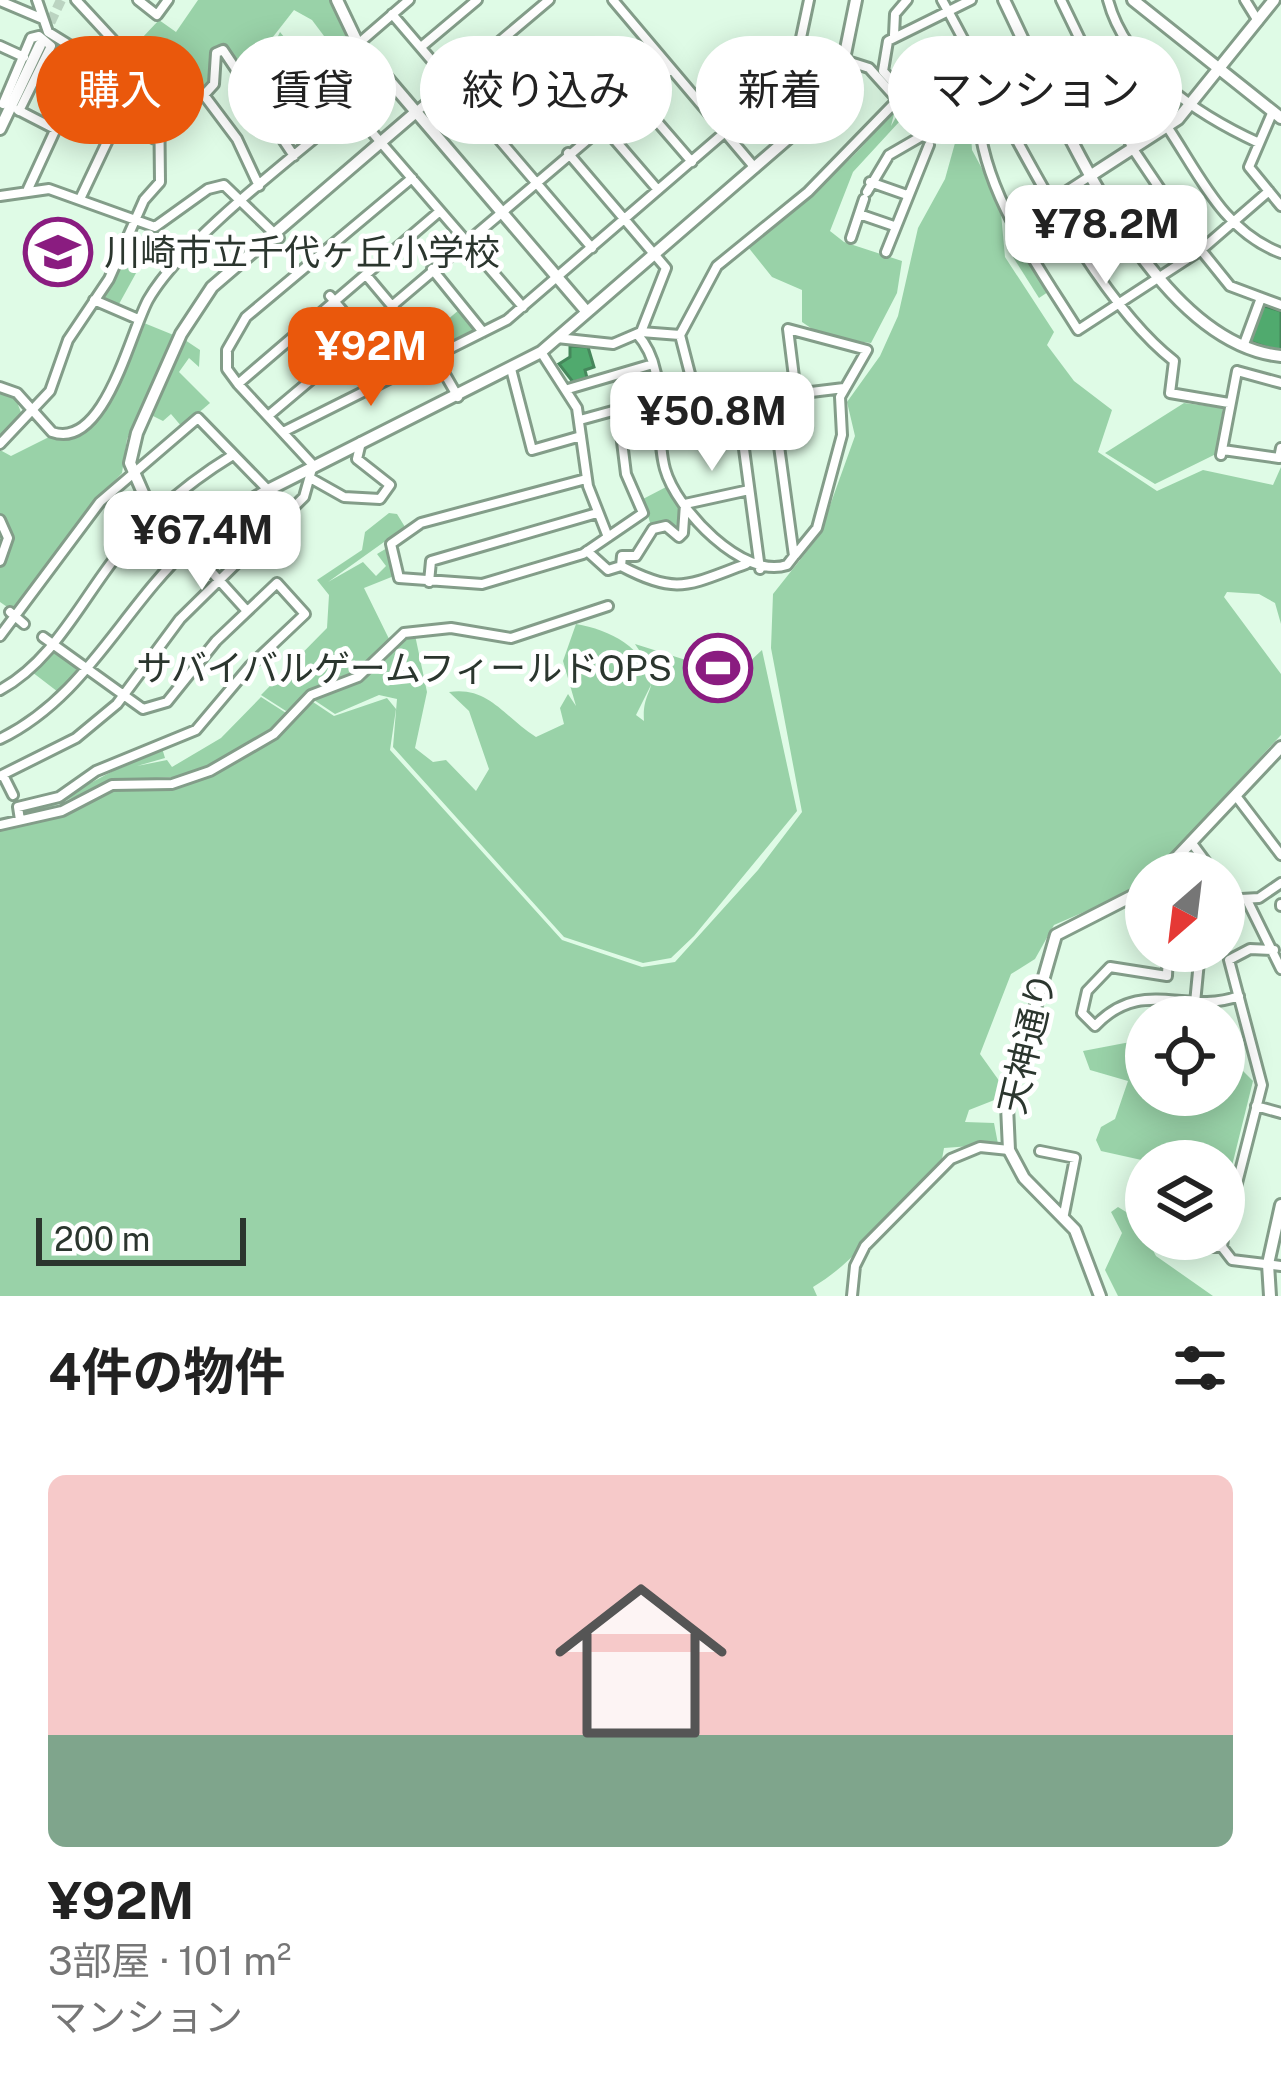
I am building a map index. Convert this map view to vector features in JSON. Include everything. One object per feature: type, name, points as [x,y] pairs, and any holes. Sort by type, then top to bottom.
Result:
[{"type":"street","points":[[37,0],[44,36]]},
{"type":"street","points":[[76,0],[109,36]]},
{"type":"street","points":[[138,0],[157,15],[168,0]]},
{"type":"street","points":[[337,0],[354,36]]},
{"type":"street","points":[[367,36],[409,0]]},
{"type":"street","points":[[434,36],[477,0]]},
{"type":"street","points":[[506,36],[549,0]]},
{"type":"street","points":[[613,0],[643,36]]},
{"type":"street","points":[[802,36],[809,0]]},
{"type":"street","points":[[849,36],[856,0]]},
{"type":"street","points":[[894,36],[895,14],[907,0]]},
{"type":"street","points":[[942,0],[962,36]]},
{"type":"street","points":[[896,36],[971,0]]},
{"type":"street","points":[[1004,0],[1022,36]]},
{"type":"street","points":[[1061,0],[1078,36]]},
{"type":"street","points":[[1108,0],[1121,36]]},
{"type":"street","points":[[1133,0],[1277,115],[1249,167],[1281,206]]},
{"type":"street","points":[[1245,0],[1258,21]]},
{"type":"street","points":[[1182,115],[1274,0]]},
{"type":"street","points":[[0,1],[43,19]]},
{"type":"street","points":[[392,14],[420,46]]},
{"type":"street","points":[[0,129],[31,38],[36,38]]},
{"type":"street","points":[[888,41],[883,70],[888,76]]},
{"type":"street","points":[[0,46],[24,56]]},
{"type":"street","points":[[228,56],[224,50],[216,53],[214,84],[204,95],[237,139],[260,186]]},
{"type":"street","points":[[8,106],[36,54]]},
{"type":"street","points":[[864,66],[888,89]]},
{"type":"street","points":[[672,70],[696,99]]},
{"type":"street","points":[[396,89],[587,312]]},
{"type":"street","points":[[1182,97],[1259,143]]},
{"type":"street","points":[[8,106],[36,120]]},
{"type":"street","points":[[396,130],[420,109]]},
{"type":"street","points":[[660,440],[705,432],[680,335],[717,266],[816,185],[888,109]]},
{"type":"street","points":[[672,139],[692,162]]},
{"type":"street","points":[[28,189],[48,144]]},
{"type":"street","points":[[80,199],[106,144]]},
{"type":"street","points":[[0,445],[50,391],[68,340],[160,182],[158,144]]},
{"type":"street","points":[[287,144],[294,156]]},
{"type":"street","points":[[0,387],[17,393],[30,413],[59,436],[76,431],[105,405],[138,319],[158,284],[308,144]]},
{"type":"street","points":[[247,610],[158,514],[133,474],[136,433],[198,303],[381,144]]},
{"type":"street","points":[[383,144],[523,307]]},
{"type":"street","points":[[504,144],[592,248]]},
{"type":"street","points":[[393,304],[579,144]]},
{"type":"street","points":[[619,144],[658,190]]},
{"type":"street","points":[[283,432],[394,372],[483,332],[523,307],[714,144]]},
{"type":"street","points":[[735,144],[756,169]]},
{"type":"street","points":[[0,739],[59,704],[150,585],[223,517],[541,352],[783,144]]},
{"type":"street","points":[[851,238],[867,191],[889,155],[908,144]]},
{"type":"street","points":[[984,144],[1013,226],[1078,330],[1201,250],[1269,191]]},
{"type":"street","points":[[1022,144],[1120,304],[1149,341],[1174,361],[1170,393],[1229,403]]},
{"type":"street","points":[[1075,144],[1090,176],[1158,278],[1198,324],[1281,356]]},
{"type":"street","points":[[1131,144],[1201,250],[1231,286],[1281,304]]},
{"type":"street","points":[[1013,226],[1141,144]]},
{"type":"street","points":[[1178,144],[1231,224],[1254,243],[1281,253]]},
{"type":"street","points":[[886,251],[929,146]]},
{"type":"street","points":[[568,153],[666,268],[639,333],[653,364],[660,398],[666,475],[685,503],[747,564],[760,569],[787,565],[817,528],[842,435],[838,406],[867,350],[788,329],[796,394]]},
{"type":"street","points":[[361,442],[357,459],[389,485],[380,499],[344,497],[312,472],[283,432],[238,385],[225,360],[236,328],[412,178]]},
{"type":"street","points":[[0,196],[28,189],[80,199],[133,222],[164,225],[216,185],[235,189],[277,235]]},
{"type":"street","points":[[867,191],[907,195]]},
{"type":"street","points":[[238,385],[332,299],[440,212]]},
{"type":"street","points":[[859,214],[894,226]]},
{"type":"street","points":[[432,269],[483,332]]},
{"type":"street","points":[[366,275],[435,357],[458,397]]},
{"type":"street","points":[[1244,344],[1261,298]]},
{"type":"street","points":[[332,299],[394,372]]},
{"type":"street","points":[[94,300],[138,319]]},
{"type":"street","points":[[557,338],[614,344],[639,333],[680,335]]},
{"type":"street","points":[[268,416],[363,336]]},
{"type":"street","points":[[541,352],[568,389],[580,420],[586,479],[608,537]]},
{"type":"street","points":[[568,389],[653,364]]},
{"type":"street","points":[[511,369],[532,450],[581,436]]},
{"type":"street","points":[[1281,383],[1237,371],[1222,453],[1280,458],[1281,448]]},
{"type":"street","points":[[760,569],[738,404],[846,388]]},
{"type":"street","points":[[769,397],[794,556]]},
{"type":"street","points":[[580,420],[660,398]]},
{"type":"street","points":[[586,479],[421,523],[391,544],[400,578],[471,587],[587,551],[643,513],[626,474],[618,409]]},
{"type":"street","points":[[0,635],[100,502],[198,418],[268,490]]},
{"type":"street","points":[[0,690],[35,666],[47,641],[117,555],[158,514],[233,455]]},
{"type":"street","points":[[13,794],[2,775],[76,738],[123,696],[180,619],[304,497],[312,472]]},
{"type":"street","points":[[685,503],[749,490]]},
{"type":"street","points":[[621,566],[622,556],[636,556],[653,529],[666,526],[679,537],[685,503]]},
{"type":"street","points":[[429,582],[431,561],[598,513]]},
{"type":"street","points":[[0,520],[8,538],[0,561]]},
{"type":"street","points":[[587,551],[608,570],[621,566],[657,585],[681,586],[747,564]]},
{"type":"street","points":[[20,820],[18,807],[59,797],[96,771],[196,730],[250,666],[305,614],[277,584],[247,610],[167,702],[143,710],[47,641]]},
{"type":"street","points":[[0,825],[62,811],[112,784],[172,784],[210,771],[274,734],[311,695],[358,677],[404,633],[451,628],[512,638],[608,606]]},
{"type":"street","points":[[1182,852],[1281,747]]},
{"type":"street","points":[[1237,796],[1281,855]]},
{"type":"street","points":[[1192,842],[1199,852]]},
{"type":"street","points":[[1281,868],[1280,884],[1247,900],[1281,969]]},
{"type":"street","name":"天神通り","points":[[1100,1296],[1088,1254],[1064,1214],[1024,1178],[1009,1150],[1007,1106],[1052,944],[1070,924],[1125,899]]},
{"type":"street","points":[[1239,996],[1228,960],[1250,949],[1274,950]]},
{"type":"street","points":[[1125,969],[1109,967],[1087,991],[1082,1013],[1095,1026],[1125,1002]]},
{"type":"street","points":[[1141,972],[1167,976],[1167,972]]},
{"type":"street","points":[[1245,1016],[1262,1074],[1245,1144]]},
{"type":"street","points":[[1256,1106],[1281,1113]]},
{"type":"street","points":[[852,1296],[855,1266],[866,1246],[950,1159],[980,1148],[1009,1150]]},
{"type":"street","points":[[1040,1151],[1075,1158],[1064,1214]]},
{"type":"street","points":[[1270,1296],[1281,1204]]},
{"type":"street","points":[[1232,1260],[1275,1265]]},
{"type":"shaded area","points":[[198,0],[331,0],[346,34],[324,36],[312,20],[294,10],[274,36],[228,36],[228,51],[214,49],[204,90],[204,36],[144,36],[159,20],[176,32]]},
{"type":"shaded area","points":[[888,115],[888,134],[853,172],[830,231],[844,242],[902,261],[897,293],[871,343],[824,337],[802,322],[802,290],[772,277],[748,247],[847,162]]},
{"type":"shaded area","points":[[955,144],[972,144],[1000,202],[1005,257],[1054,332],[1047,345],[1074,381],[1112,410],[1098,452],[1157,491],[1203,470],[1273,485],[1281,467],[1281,624],[1275,603],[1259,594],[1227,592],[1224,597],[1281,674],[1281,735],[1172,852],[1125,852],[1125,894],[1054,925],[1035,959],[1011,974],[980,1054],[1005,1089],[997,1099],[969,1110],[965,1122],[994,1123],[998,1144],[944,1148],[942,1159],[865,1244],[813,1287],[817,1296],[0,1296],[0,829],[26,821],[25,809],[61,797],[162,748],[165,758],[137,766],[167,760],[172,767],[221,738],[261,697],[286,713],[271,729],[210,765],[177,777],[113,780],[31,816],[30,823],[73,811],[112,789],[181,786],[213,773],[276,738],[310,700],[334,716],[387,698],[396,709],[390,750],[562,940],[642,967],[675,962],[758,870],[802,812],[771,648],[773,594],[819,536],[855,436],[847,402],[880,356],[898,316],[918,228],[945,179]]},
{"type":"shaded area","points":[[127,246],[146,255],[119,304],[101,297]]},
{"type":"shaded area","points":[[1026,249],[1051,290],[1039,298],[1013,257]]},
{"type":"shaded area","points":[[1261,305],[1281,311],[1281,352],[1248,341]]},
{"type":"shaded area","points":[[460,309],[476,332],[440,353],[425,339]]},
{"type":"shaded area","points":[[144,323],[176,336],[127,439],[122,473],[85,513],[13,611],[0,602],[0,450],[11,456],[51,436],[66,439],[104,410]]},
{"type":"shaded area","points":[[185,340],[200,350],[199,367],[189,358],[179,372],[210,403],[182,427],[171,414],[163,421],[151,415]]},
{"type":"shaded area","points":[[570,346],[588,347],[594,367],[585,370],[587,378],[573,382],[559,364],[570,357]]},
{"type":"shaded area","points":[[0,391],[15,397],[22,415],[0,439]]},
{"type":"shaded area","points":[[1184,403],[1223,408],[1216,454],[1155,484],[1105,453]]},
{"type":"shaded area","points":[[668,486],[680,504],[678,532],[651,526],[643,499]]},
{"type":"shaded area","points":[[389,513],[397,514],[405,527],[328,582],[363,562],[376,576],[386,566],[377,554],[387,548],[394,576],[364,588],[392,645],[415,635],[427,692],[415,748],[433,762],[446,760],[476,791],[489,769],[469,711],[449,692],[486,698],[536,737],[564,724],[560,708],[568,694],[576,706],[563,661],[576,624],[624,642],[642,660],[651,685],[650,671],[635,644],[689,661],[688,680],[704,679],[712,687],[731,679],[762,650],[797,811],[671,958],[643,963],[564,937],[393,747],[397,699],[379,695],[335,714],[308,696],[286,711],[261,695],[327,628],[329,595],[317,580],[362,550],[365,532]],"holes":[[[651,685],[644,709],[644,721],[636,715]]]},
{"type":"shaded area","points":[[54,650],[81,670],[62,695],[32,672]]},
{"type":"shaded area","points":[[1125,1043],[1125,1080],[1090,1070],[1083,1051]]},
{"type":"shaded area","points":[[1245,1073],[1253,1081],[1245,1113]]},
{"type":"shaded area","points":[[1125,1090],[1125,1116],[1244,1116],[1238,1140],[1125,1140],[1125,1156],[1101,1151],[1096,1140],[1101,1127],[1115,1119]]},
{"type":"shaded area","points":[[1118,1207],[1125,1211],[1125,1260],[1162,1260],[1213,1296],[1118,1296],[1105,1270],[1122,1233],[1111,1212]]},
{"type":"tunnel","points":[[44,36],[61,0]]},
{"type":"place","name":"川崎市立千代ヶ丘小学校","points":[[58,252]]},
{"type":"place","name":"サバイバルゲームフィールドOPS","points":[[718,668]]}]
